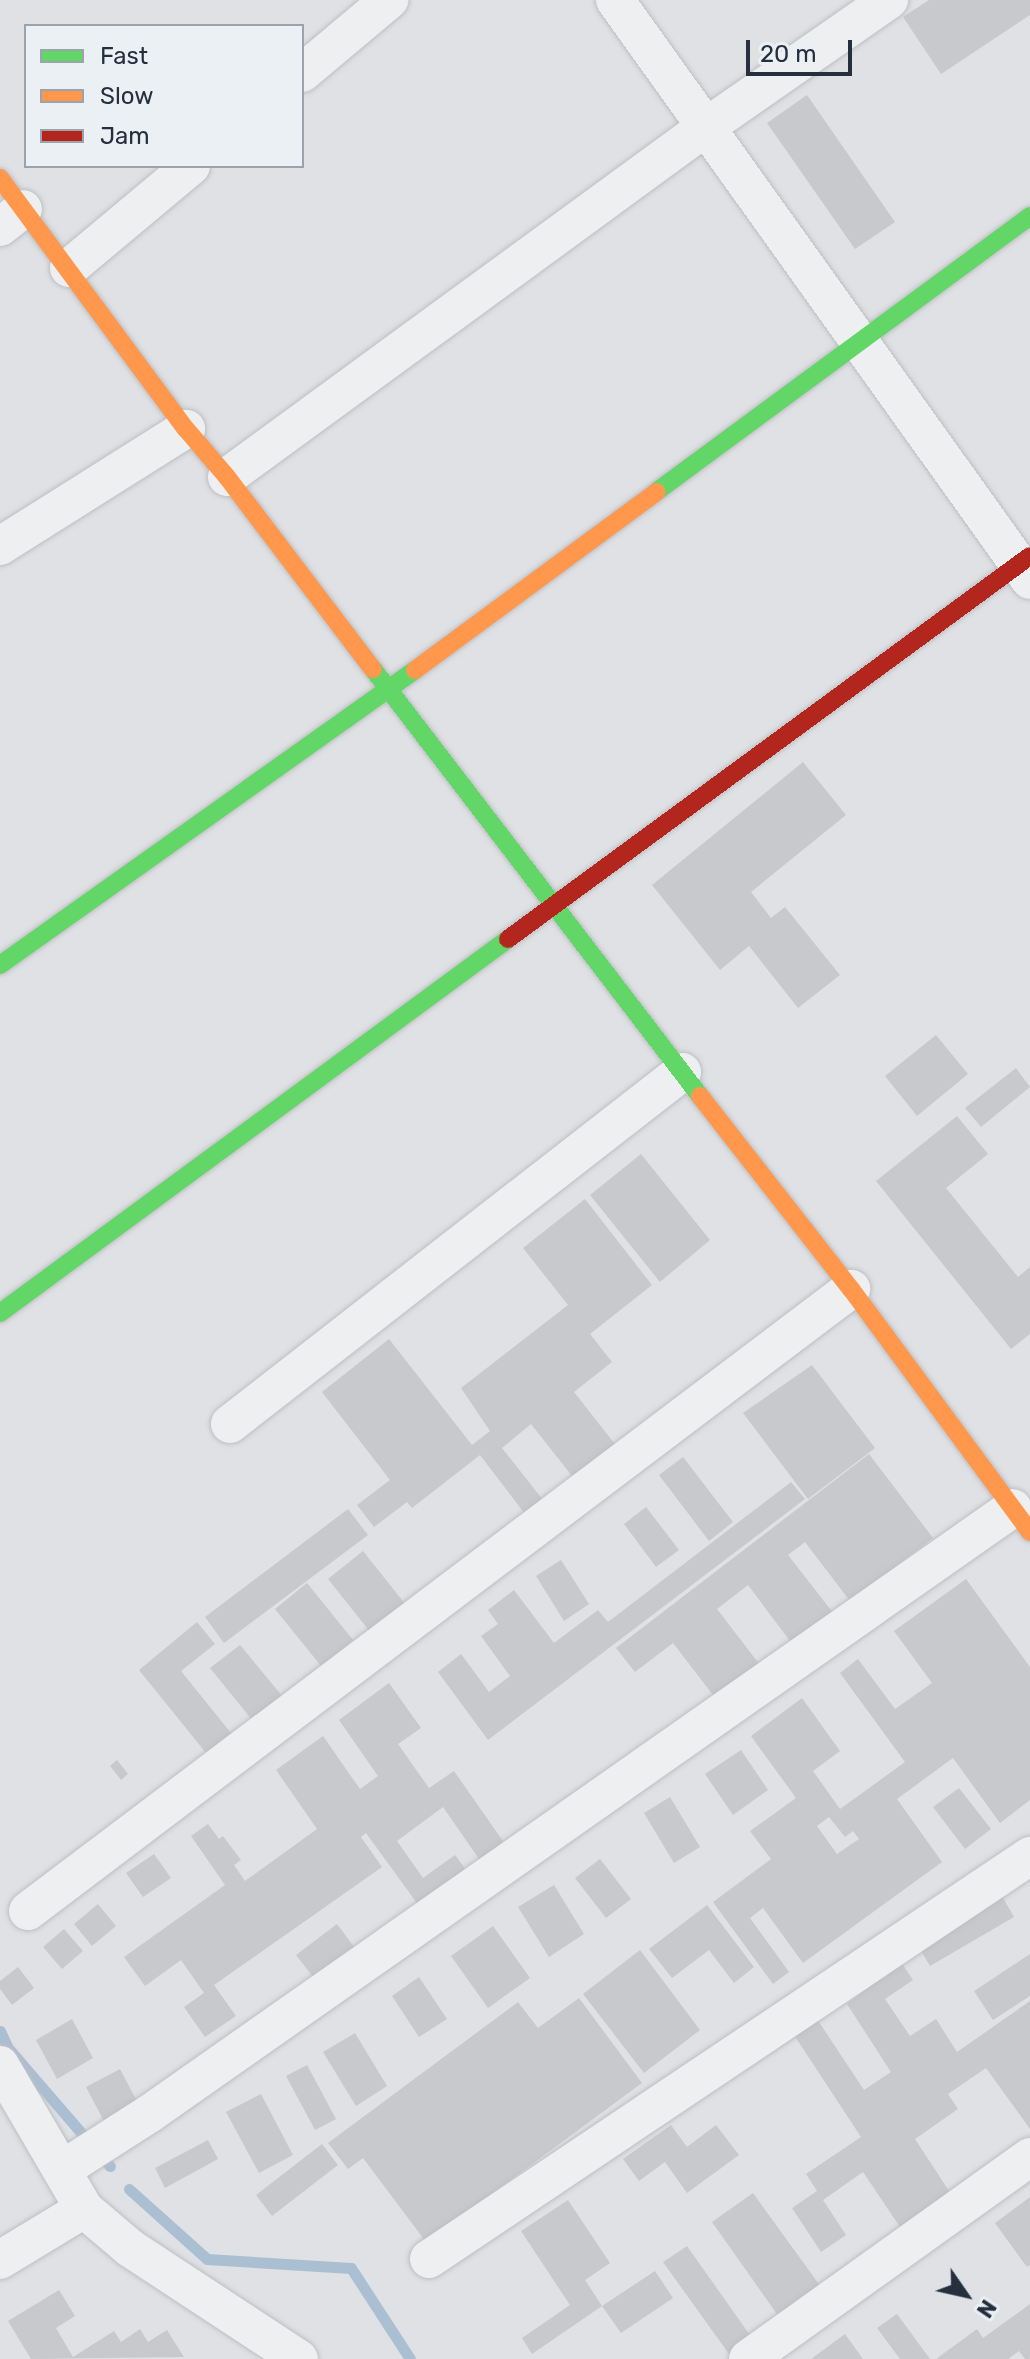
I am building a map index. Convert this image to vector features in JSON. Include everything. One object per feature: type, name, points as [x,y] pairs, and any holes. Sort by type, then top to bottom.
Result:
[{"type":"street","points":[[304,71],[389,0]]},
{"type":"street","points":[[0,1313],[552,905],[1026,567],[856,342],[615,0]]},
{"type":"street","points":[[227,477],[706,127],[889,0]]},
{"type":"street","points":[[69,268],[189,168]]},
{"type":"street","points":[[0,178],[12,218],[69,268],[186,429],[227,477],[552,905],[851,1289],[1022,1520],[149,2114],[63,2169]]},
{"type":"street","points":[[0,965],[390,688],[1030,216]]},
{"type":"street","points":[[0,546],[186,429]]},
{"type":"street","points":[[230,1424],[682,1072]]},
{"type":"street","points":[[28,1911],[851,1289]]},
{"type":"street","points":[[429,2259],[1030,1856]]},
{"type":"street","points":[[0,2065],[84,2209],[130,2248],[288,2356]]},
{"type":"street","points":[[748,2359],[1030,2157]]},
{"type":"street","points":[[0,2260],[84,2209]]},
{"type":"building","points":[[929,0],[1030,0],[1030,15],[941,74],[903,17]]},
{"type":"building","points":[[807,95],[895,222],[855,249],[767,123]]},
{"type":"building","points":[[803,762],[846,815],[751,892],[771,918],[785,907],[840,975],[798,1008],[749,946],[720,970],[652,885]]},
{"type":"building","points":[[936,1035],[968,1074],[917,1116],[885,1076]]},
{"type":"building","points":[[1016,1068],[1030,1087],[981,1127],[965,1108]]},
{"type":"building","points":[[957,1116],[988,1154],[946,1188],[1018,1277],[1030,1267],[1030,1334],[1011,1349],[876,1181]]},
{"type":"building","points":[[641,1154],[710,1240],[660,1282],[590,1195]]},
{"type":"building","points":[[585,1199],[652,1285],[590,1334],[612,1362],[574,1392],[618,1448],[576,1481],[531,1424],[502,1448],[543,1500],[525,1514],[480,1455],[412,1508],[407,1502],[374,1527],[357,1505],[390,1480],[322,1392],[389,1339],[472,1445],[490,1431],[461,1388],[568,1305],[523,1248]]},
{"type":"building","points":[[812,1365],[875,1448],[808,1499],[743,1413]]},
{"type":"building","points":[[869,1454],[933,1538],[850,1601],[805,1542],[788,1555],[834,1614],[793,1645],[748,1585],[717,1609],[760,1665],[716,1699],[673,1643],[635,1672],[616,1648]]},
{"type":"building","points":[[683,1457],[733,1522],[709,1541],[659,1475]]},
{"type":"building","points":[[791,1482],[805,1499],[488,1740],[438,1672],[461,1654],[489,1692],[510,1676],[481,1636],[498,1624],[488,1610],[514,1590],[554,1643],[598,1610],[608,1622]]},
{"type":"building","points":[[646,1507],[679,1550],[656,1567],[624,1524]]},
{"type":"building","points":[[348,1509],[368,1535],[224,1643],[205,1617]]},
{"type":"building","points":[[363,1551],[406,1605],[371,1633],[328,1579]]},
{"type":"building","points":[[561,1560],[589,1604],[564,1621],[536,1576]]},
{"type":"building","points":[[966,1579],[1030,1667],[1030,1800],[1000,1823],[953,1758],[897,1799],[942,1862],[803,1963],[763,1908],[750,1918],[789,1972],[773,1984],[713,1902],[771,1859],[750,1831],[796,1798],[751,1736],[802,1698],[840,1751],[813,1771],[840,1809],[905,1762],[840,1673],[858,1659],[895,1709],[932,1683],[894,1631]],"holes":[[[829,1817],[845,1837],[853,1831],[859,1839],[837,1854],[817,1826]]]},
{"type":"building","points":[[307,1583],[353,1640],[321,1666],[275,1609]]},
{"type":"building","points":[[197,1622],[215,1644],[181,1671],[231,1733],[206,1753],[139,1670]]},
{"type":"building","points":[[240,1645],[283,1697],[253,1721],[210,1668]]},
{"type":"building","points":[[389,1683],[421,1728],[398,1744],[429,1788],[454,1771],[510,1851],[486,1869],[443,1807],[397,1841],[423,1878],[455,1855],[475,1882],[427,1917],[366,1833],[361,1837],[382,1867],[214,1985],[236,2016],[205,2037],[184,2007],[204,1993],[181,1960],[145,1986],[124,1957],[225,1885],[191,1836],[208,1824],[219,1839],[223,1836],[241,1860],[234,1865],[245,1881],[317,1829],[276,1770],[323,1736],[360,1789],[378,1776],[339,1720]]},
{"type":"building","points":[[741,1750],[768,1790],[733,1815],[705,1774]]},
{"type":"building","points":[[117,1760],[128,1774],[121,1780],[110,1766]]},
{"type":"building","points":[[959,1788],[991,1829],[965,1849],[933,1807]]},
{"type":"building","points":[[670,1797],[700,1847],[674,1863],[644,1813]]},
{"type":"building","points":[[154,1854],[171,1878],[143,1897],[126,1873]]},
{"type":"building","points":[[600,1859],[631,1899],[606,1918],[575,1878]]},
{"type":"building","points":[[554,1885],[584,1934],[549,1957],[518,1907]]},
{"type":"building","points":[[998,1889],[1014,1917],[930,1966],[914,1939]]},
{"type":"building","points":[[98,1904],[116,1926],[92,1946],[74,1924]]},
{"type":"building","points":[[707,1905],[754,1967],[734,1983],[709,1950],[672,1978],[649,1949]]},
{"type":"building","points":[[337,1924],[360,1955],[320,1986],[296,1955]]},
{"type":"building","points":[[493,1926],[530,1978],[488,2008],[451,1956]]},
{"type":"building","points":[[64,1929],[83,1951],[62,1969],[43,1947]]},
{"type":"building","points":[[640,1950],[700,2030],[644,2073],[583,1994]]},
{"type":"building","points":[[1030,1954],[1030,1996],[993,2020],[974,1991]]},
{"type":"building","points":[[901,1962],[913,1980],[885,1999],[910,2036],[936,2019],[957,2052],[1030,2001],[1030,2129],[986,2068],[948,2094],[958,2109],[915,2139],[951,2194],[900,2227],[863,2172],[823,2200],[846,2235],[821,2252],[792,2208],[817,2191],[806,2174],[861,2137],[794,2035],[817,2019],[864,2090],[891,2072],[847,2004]]},
{"type":"building","points":[[18,1967],[34,1988],[12,2005],[0,1989],[0,1981]]},
{"type":"building","points":[[419,1977],[447,2019],[419,2037],[392,1996]]},
{"type":"building","points":[[579,1998],[642,2083],[426,2242],[363,2158],[348,2169],[328,2143],[518,2002],[538,2028]]},
{"type":"building","points":[[72,2019],[93,2058],[57,2079],[36,2040]]},
{"type":"building","points":[[355,2033],[387,2086],[356,2106],[323,2052]]},
{"type":"building","points":[[307,2065],[336,2119],[315,2130],[286,2076]]},
{"type":"building","points":[[120,2069],[141,2109],[107,2127],[86,2087]]},
{"type":"building","points":[[261,2094],[293,2155],[259,2173],[226,2112]]},
{"type":"building","points":[[671,2125],[687,2147],[716,2125],[739,2155],[687,2193],[665,2162],[639,2181],[623,2159]]},
{"type":"building","points":[[208,2140],[218,2159],[165,2188],[155,2168]]},
{"type":"building","points":[[322,2144],[338,2165],[272,2216],[256,2195]]},
{"type":"building","points":[[753,2193],[821,2287],[779,2317],[712,2222]]},
{"type":"building","points":[[1030,2197],[1030,2265],[1027,2267],[995,2223]]},
{"type":"building","points":[[568,2200],[610,2263],[585,2280],[602,2306],[532,2354],[522,2338],[570,2305],[521,2231]]},
{"type":"building","points":[[687,2246],[752,2338],[729,2354],[663,2262]]},
{"type":"building","points":[[655,2271],[673,2298],[621,2333],[602,2306]]},
{"type":"building","points":[[59,2290],[75,2316],[56,2328],[73,2357],[114,2331],[121,2342],[140,2329],[148,2342],[167,2330],[184,2357],[31,2359],[8,2321]]},
{"type":"building","points":[[1030,2304],[1030,2359],[1025,2359],[1019,2351],[1008,2359],[936,2359],[977,2329],[983,2338]]},
{"type":"building","points":[[897,2314],[930,2359],[900,2359],[877,2328]]},
{"type":"building","points":[[845,2334],[863,2359],[811,2359]]},
{"type":"waterway","points":[[0,2031],[8,2048],[110,2166]]},
{"type":"waterway","points":[[129,2189],[207,2259],[351,2268],[410,2359]]},
{"type":"traffic: fast","points":[[656,492],[1030,216]]},
{"type":"traffic: fast","points":[[373,669],[700,1096]]},
{"type":"traffic: fast","points":[[0,965],[415,670]]},
{"type":"traffic: fast","points":[[0,1313],[508,939]]},
{"type":"traffic: slow","points":[[0,178],[186,429],[227,477],[373,669]]},
{"type":"traffic: slow","points":[[415,670],[656,492]]},
{"type":"traffic: slow","points":[[700,1096],[851,1289],[1030,1532]]},
{"type":"traffic: jam","points":[[508,939],[1030,556]]}]
